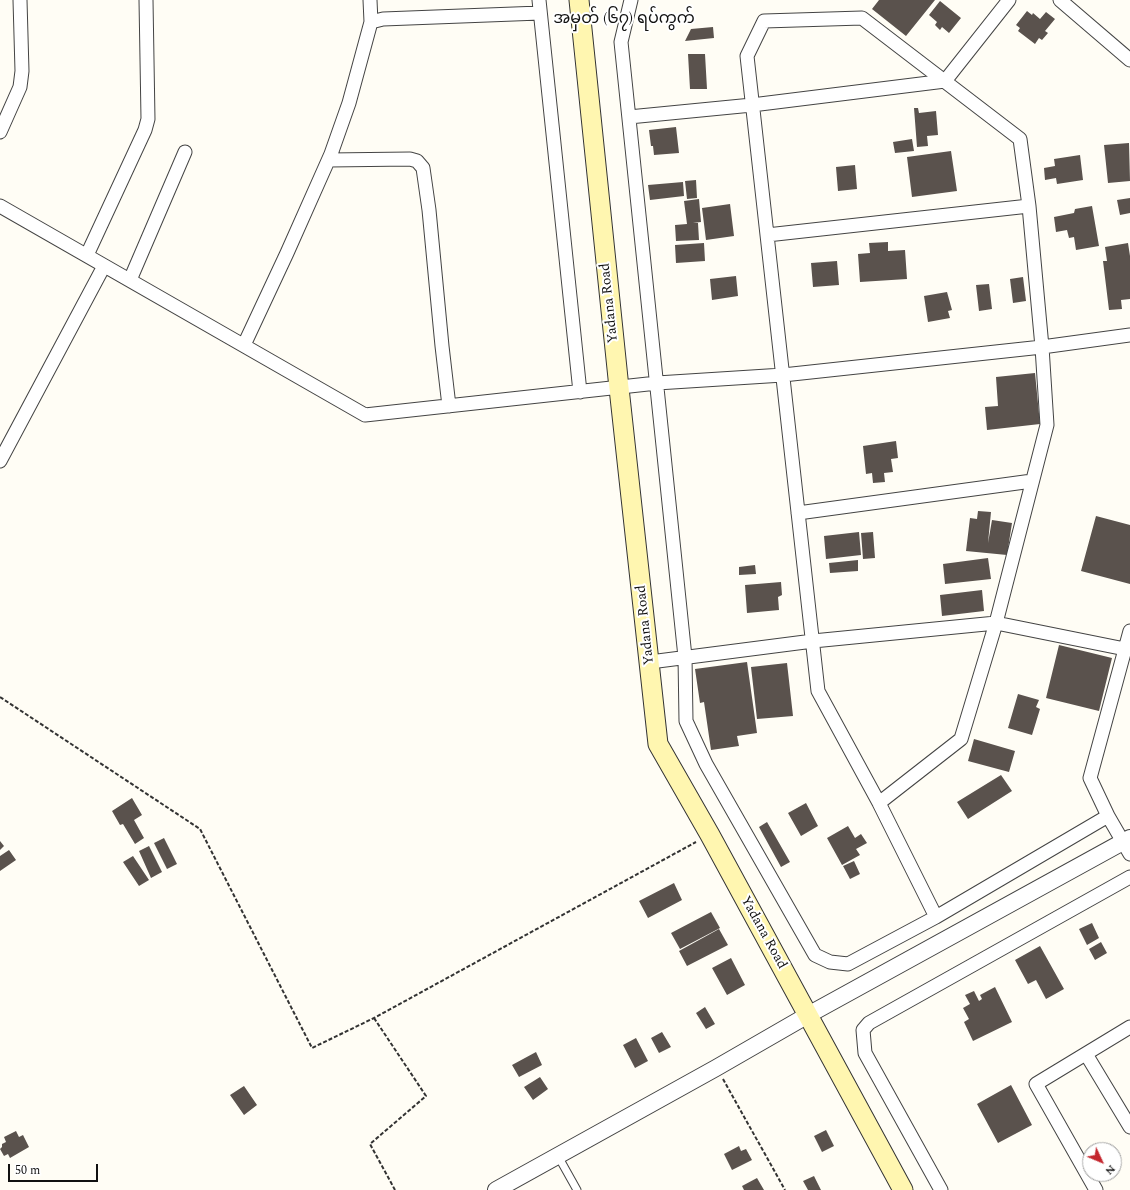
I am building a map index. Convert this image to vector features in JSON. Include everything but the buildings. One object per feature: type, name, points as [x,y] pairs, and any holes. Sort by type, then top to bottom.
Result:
[{"type":"main road","name":"Yadana Road","points":[[579,0],[658,744],[710,835],[903,1190]]},
{"type":"street","points":[[0,132],[20,87],[22,71],[20,0]]},
{"type":"street","points":[[87,255],[148,120],[146,0]]},
{"type":"street","points":[[244,346],[329,160],[350,103],[371,22],[370,0]]},
{"type":"street","points":[[631,0],[621,42],[685,657],[686,721],[706,764],[814,955],[830,962],[848,964],[936,916],[1108,816]]},
{"type":"street","points":[[629,117],[752,105],[946,81],[1009,0]]},
{"type":"street","points":[[1060,0],[1130,60]]},
{"type":"street","points":[[371,22],[383,19],[540,6],[580,392]]},
{"type":"street","points":[[879,803],[961,738],[996,623],[1047,425],[1042,348],[1029,206],[1020,139],[862,18],[764,20],[747,56],[818,691],[879,803],[936,916]]},
{"type":"street","points":[[130,280],[185,152]]},
{"type":"street","points":[[329,160],[410,159],[417,161],[423,168],[430,210],[441,338],[449,406]]},
{"type":"street","points":[[0,206],[365,415],[657,383],[783,375],[1042,348],[1130,335]]},
{"type":"street","points":[[767,235],[1029,206]]},
{"type":"street","points":[[0,460],[104,266]]},
{"type":"street","points":[[798,512],[1032,481]]},
{"type":"street","points":[[650,662],[813,641],[996,623],[1125,650]]},
{"type":"street","points":[[496,1190],[716,1068],[808,1015],[1128,844],[1108,816],[1090,778],[1130,631]]},
{"type":"street","points":[[941,1190],[865,1053],[863,1030],[869,1022],[1130,876]]},
{"type":"street","points":[[1096,1190],[1036,1084],[1130,1027]]},
{"type":"street","points":[[1086,1054],[1130,1127]]},
{"type":"lane","points":[[558,1156],[577,1190]]},
{"type":"path","points":[[0,697],[200,829],[312,1048],[374,1018],[710,835]]},
{"type":"path","points":[[374,1018],[426,1096],[370,1144],[395,1190]]},
{"type":"path","points":[[716,1068],[785,1190]]},
{"type":"district","name":"အမှတ် (၆၇) ရပ်ကွက်","points":[[624,20]]}]
